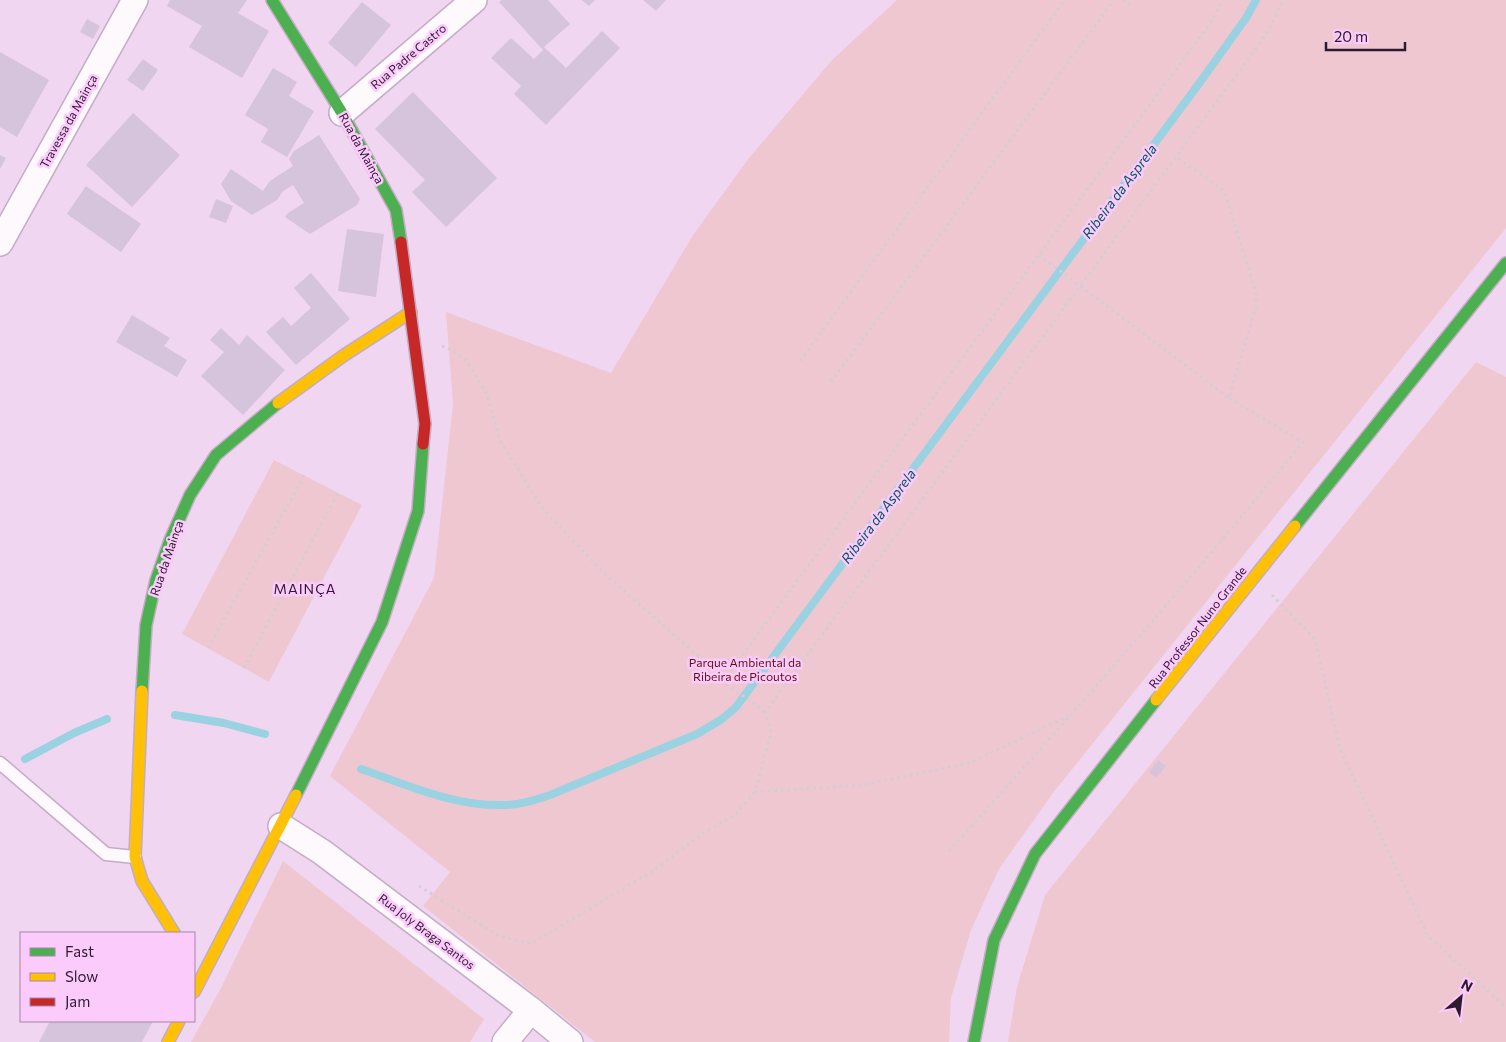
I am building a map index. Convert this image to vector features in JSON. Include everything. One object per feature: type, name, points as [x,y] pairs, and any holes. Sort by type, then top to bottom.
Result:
[{"type":"street","name":"Travessa da Mainça","points":[[0,243],[136,0]]},
{"type":"street","name":"Rua da Mainça","points":[[195,987],[200,962],[281,826],[382,622],[418,511],[425,424],[396,210],[342,113],[272,0]]},
{"type":"street","name":"Rua Padre Castro","points":[[342,113],[474,0]]},
{"type":"street","name":"Rua Professor Nuno Grande","points":[[974,1042],[994,940],[1035,854],[1506,263]]},
{"type":"street","name":"Rua da Mainça","points":[[173,932],[142,881],[135,857],[146,626],[156,580],[170,540],[190,495],[216,455],[276,405],[336,361],[411,312]]},
{"type":"street","name":"Rua Joly Braga Santos","points":[[281,826],[322,852],[570,1042]]},
{"type":"street","points":[[505,1042],[530,1010]]},
{"type":"street","points":[[168,1042],[178,1022]]},
{"type":"lane","points":[[0,764],[106,854],[135,857]]},
{"type":"path","points":[[800,361],[1065,0]]},
{"type":"path","points":[[831,382],[1114,0]]},
{"type":"path","points":[[1123,0],[1132,6]]},
{"type":"path","points":[[419,886],[499,936],[532,944],[588,908],[651,872],[705,832],[734,815],[755,792],[771,729],[765,712],[723,680],[1210,25],[1223,0]]},
{"type":"path","points":[[765,712],[1255,50],[1270,27],[1283,0]]},
{"type":"path","points":[[1176,157],[1222,188],[1256,293],[1256,307],[1229,398]]},
{"type":"path","points":[[949,851],[1071,716],[1303,442],[1229,398],[1039,255]]},
{"type":"path","points":[[414,340],[448,348],[466,360],[486,394],[500,441],[544,510],[613,582],[697,655],[726,676]]},
{"type":"path","points":[[208,648],[305,474]]},
{"type":"path","points":[[244,668],[338,493]]},
{"type":"path","points":[[1254,577],[1315,639],[1340,749],[1428,936],[1506,1007]]},
{"type":"path","points":[[755,792],[863,785],[969,763],[1071,716]]},
{"type":"green space","name":"Parque Ambiental da Ribeira de Picoutos","points":[[897,0],[1506,0],[1506,228],[1053,793],[999,869],[971,930],[951,998],[949,1042],[595,1042],[423,906],[450,872],[330,776],[434,578],[453,404],[446,312],[611,373],[693,235],[749,158],[832,60]]},
{"type":"green space","points":[[1476,362],[1506,377],[1506,1042],[1008,1042],[1017,987],[1045,895]]},
{"type":"green space","points":[[274,460],[362,505],[269,682],[182,634]]},
{"type":"green space","points":[[283,861],[484,1019],[470,1042],[191,1042],[221,988]]},
{"type":"building","points":[[170,0],[247,0],[238,13],[269,31],[242,78],[189,47],[202,26],[167,6]]},
{"type":"building","points":[[502,0],[548,0],[570,24],[544,47],[566,68],[602,31],[620,48],[546,125],[514,94],[521,86],[491,58],[511,38],[534,59],[543,50],[499,2]]},
{"type":"building","points":[[582,0],[595,0],[589,6]]},
{"type":"building","points":[[643,0],[666,0],[656,11]]},
{"type":"building","points":[[362,2],[391,25],[356,67],[328,43]]},
{"type":"building","points":[[87,19],[100,26],[93,39],[80,32]]},
{"type":"building","points":[[0,52],[49,80],[17,137],[0,127]]},
{"type":"building","points":[[143,59],[158,70],[143,91],[127,80]]},
{"type":"building","points":[[273,68],[297,82],[289,96],[314,111],[287,157],[261,142],[268,129],[245,115]]},
{"type":"building","points":[[413,92],[497,178],[446,227],[412,192],[425,180],[375,129]]},
{"type":"building","points":[[133,113],[180,155],[132,207],[86,165]]},
{"type":"building","points":[[319,135],[360,199],[357,205],[310,234],[285,217],[304,203],[293,185],[283,191],[277,200],[252,215],[231,201],[221,184],[231,169],[263,191],[270,181],[293,166],[289,159],[294,151]]},
{"type":"building","points":[[0,155],[6,158],[0,169]]},
{"type":"building","points":[[86,186],[141,224],[121,252],[67,214]]},
{"type":"building","points":[[216,199],[233,206],[226,223],[209,217]]},
{"type":"building","points":[[347,229],[384,234],[376,297],[338,291]]},
{"type":"building","points":[[311,273],[350,319],[296,365],[266,332],[283,317],[291,326],[311,308],[294,288]]},
{"type":"building","points":[[132,315],[170,338],[164,346],[187,360],[177,377],[116,342]]},
{"type":"building","points":[[221,328],[239,345],[247,335],[285,370],[243,415],[201,376],[224,352],[210,340]]},
{"type":"building","points":[[1158,760],[1166,766],[1156,778],[1149,772]]},
{"type":"building","points":[[49,1022],[152,1022],[142,1042],[39,1042]]},
{"type":"waterway","name":"Ribeira da Asprela","points":[[361,769],[450,799],[486,805],[517,804],[550,795],[697,734],[722,719],[736,707],[1198,85],[1246,18],[1256,0]]},
{"type":"waterway","name":"Ribeira da Asprela","points":[[175,715],[224,723],[265,734]]},
{"type":"waterway","name":"Ribeira da Asprela","points":[[25,759],[74,733],[107,719]]},
{"type":"traffic: fast","points":[[272,0],[342,113],[396,210],[401,242]]},
{"type":"traffic: fast","points":[[1295,526],[1506,263]]},
{"type":"traffic: fast","points":[[142,691],[146,625],[156,580],[170,540],[190,495],[216,455],[278,403]]},
{"type":"traffic: fast","points":[[296,795],[382,622],[418,511],[423,444]]},
{"type":"traffic: fast","points":[[974,1042],[994,940],[1035,854],[1156,700]]},
{"type":"traffic: slow","points":[[278,403],[343,356],[411,312]]},
{"type":"traffic: slow","points":[[1156,700],[1295,526]]},
{"type":"traffic: slow","points":[[142,691],[135,857],[142,881],[173,932]]},
{"type":"traffic: slow","points":[[195,990],[296,795]]},
{"type":"traffic: slow","points":[[168,1042],[178,1022]]},
{"type":"traffic: jam","points":[[401,242],[425,424],[423,444]]},
{"type":"district","name":"MAINÇA","points":[[305,588]]}]
